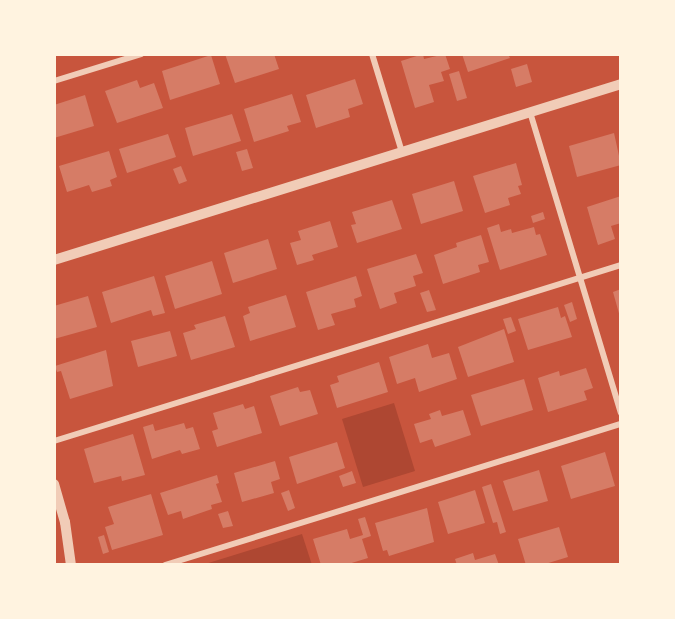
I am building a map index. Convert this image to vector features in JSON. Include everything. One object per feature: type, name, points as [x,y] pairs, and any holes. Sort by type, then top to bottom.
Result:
[{"type":"street","points":[[54,81],[141,54]]},
{"type":"street","points":[[372,54],[402,152]]},
{"type":"street","points":[[54,260],[621,84]]},
{"type":"street","points":[[530,112],[621,413]]},
{"type":"street","points":[[54,441],[621,265]]},
{"type":"street","points":[[165,565],[621,424]]},
{"type":"street","points":[[54,484],[65,522],[70,565]]},
{"type":"shaded area","points":[[394,403],[415,471],[363,487],[342,419]]},
{"type":"shaded area","points":[[302,534],[312,565],[202,565]]},
{"type":"building","points":[[225,54],[274,54],[279,69],[235,83]]},
{"type":"building","points":[[423,54],[424,59],[445,54],[450,69],[441,72],[444,81],[429,85],[434,102],[415,108],[401,61]]},
{"type":"building","points":[[462,54],[508,54],[510,58],[468,72]]},
{"type":"building","points":[[211,55],[220,84],[170,100],[162,71]]},
{"type":"building","points":[[527,64],[532,82],[516,87],[511,69]]},
{"type":"building","points":[[459,71],[467,98],[457,101],[449,74]]},
{"type":"building","points":[[355,79],[363,104],[348,109],[350,117],[316,128],[306,95]]},
{"type":"building","points":[[137,80],[140,88],[154,83],[163,108],[117,123],[105,91]]},
{"type":"building","points":[[292,94],[301,122],[287,126],[289,131],[254,142],[244,109]]},
{"type":"building","points":[[85,95],[94,126],[54,138],[54,105]]},
{"type":"building","points":[[232,114],[241,141],[193,156],[185,128]]},
{"type":"building","points":[[614,133],[621,165],[577,177],[569,146]]},
{"type":"building","points":[[168,134],[176,157],[127,173],[119,149]]},
{"type":"building","points":[[247,149],[253,168],[242,171],[236,152]]},
{"type":"building","points":[[109,151],[117,177],[110,180],[112,186],[92,192],[89,185],[67,192],[59,166]]},
{"type":"building","points":[[516,163],[522,185],[518,186],[521,194],[508,198],[510,205],[485,213],[473,176]]},
{"type":"building","points":[[181,166],[187,181],[179,184],[173,169]]},
{"type":"building","points":[[454,181],[463,211],[421,224],[412,194]]},
{"type":"building","points":[[621,196],[621,223],[611,226],[615,239],[598,245],[587,207]]},
{"type":"building","points":[[392,200],[402,229],[357,243],[351,225],[356,224],[352,212]]},
{"type":"building","points":[[543,212],[545,219],[533,223],[531,216]]},
{"type":"building","points":[[330,221],[338,247],[312,255],[314,260],[297,265],[290,243],[301,240],[298,231]]},
{"type":"building","points":[[499,224],[501,232],[511,229],[512,233],[534,227],[536,235],[540,234],[547,255],[500,270],[487,228]]},
{"type":"building","points":[[481,235],[489,262],[478,265],[480,272],[443,284],[434,255],[457,247],[456,243]]},
{"type":"building","points":[[268,239],[277,269],[233,283],[224,253]]},
{"type":"building","points":[[416,254],[423,273],[413,276],[416,286],[394,293],[397,303],[380,309],[367,269]]},
{"type":"building","points":[[212,261],[222,294],[175,309],[165,276]]},
{"type":"building","points":[[154,276],[165,313],[153,316],[151,310],[111,323],[102,292]]},
{"type":"building","points":[[356,276],[362,296],[354,299],[356,307],[331,314],[335,325],[318,330],[306,292]]},
{"type":"building","points":[[621,289],[621,316],[620,317],[613,292]]},
{"type":"building","points":[[429,290],[436,310],[427,312],[420,293]]},
{"type":"building","points":[[286,295],[296,327],[250,341],[243,316],[250,313],[248,307]]},
{"type":"building","points":[[88,296],[97,327],[54,339],[54,306]]},
{"type":"building","points":[[572,302],[577,319],[570,322],[564,305]]},
{"type":"building","points":[[558,307],[561,318],[565,316],[572,337],[528,350],[518,319]]},
{"type":"building","points":[[225,316],[235,347],[191,360],[183,333],[196,329],[194,325]]},
{"type":"building","points":[[511,317],[516,331],[508,334],[503,319]]},
{"type":"building","points":[[504,329],[514,362],[468,377],[458,347]]},
{"type":"building","points":[[170,331],[177,356],[138,367],[131,341]]},
{"type":"building","points":[[428,344],[432,358],[449,353],[457,379],[419,392],[415,378],[397,384],[389,357]]},
{"type":"building","points":[[106,350],[113,386],[70,399],[61,371],[57,372],[55,366]]},
{"type":"building","points":[[379,362],[388,392],[337,408],[330,385],[339,382],[337,376]]},
{"type":"building","points":[[586,368],[593,388],[584,391],[587,400],[548,412],[538,378],[559,371],[560,376]]},
{"type":"building","points":[[524,379],[533,410],[481,426],[471,395]]},
{"type":"building","points":[[298,387],[300,392],[310,390],[318,414],[280,426],[270,396]]},
{"type":"building","points":[[243,404],[245,409],[254,406],[262,433],[217,447],[212,431],[218,429],[213,413]]},
{"type":"building","points":[[440,410],[442,416],[463,410],[471,435],[435,447],[432,439],[420,443],[414,424],[431,419],[429,414]]},
{"type":"building","points":[[184,423],[186,429],[193,427],[200,449],[182,454],[180,450],[152,459],[143,427],[153,424],[155,431]]},
{"type":"building","points":[[133,434],[145,475],[122,481],[121,476],[94,483],[84,449]]},
{"type":"building","points":[[337,442],[345,468],[297,484],[289,457]]},
{"type":"building","points":[[605,452],[615,486],[571,499],[561,466]]},
{"type":"building","points":[[275,461],[280,479],[271,482],[274,493],[242,502],[234,473]]},
{"type":"building","points":[[539,470],[548,501],[513,511],[503,481]]},
{"type":"building","points":[[352,471],[356,483],[343,487],[339,476]]},
{"type":"building","points":[[217,475],[219,483],[216,484],[222,502],[211,505],[212,509],[183,519],[181,511],[168,515],[160,493]]},
{"type":"building","points":[[491,484],[506,532],[500,534],[497,522],[493,523],[482,487]]},
{"type":"building","points":[[289,490],[295,508],[288,511],[281,493]]},
{"type":"building","points":[[475,490],[485,523],[448,534],[438,502]]},
{"type":"building","points":[[151,494],[163,535],[112,550],[105,527],[114,524],[108,507]]},
{"type":"building","points":[[427,508],[434,542],[389,556],[387,550],[383,551],[375,523]]},
{"type":"building","points":[[228,511],[233,526],[223,528],[218,514]]},
{"type":"building","points":[[365,517],[371,536],[362,539],[368,558],[345,565],[321,565],[313,539],[347,529],[350,539],[363,535],[358,519]]},
{"type":"building","points":[[559,527],[568,557],[542,565],[526,565],[518,539]]},
{"type":"building","points":[[104,535],[109,552],[103,554],[98,537]]},
{"type":"building","points":[[473,553],[475,560],[495,554],[499,565],[457,565],[455,559]]}]
